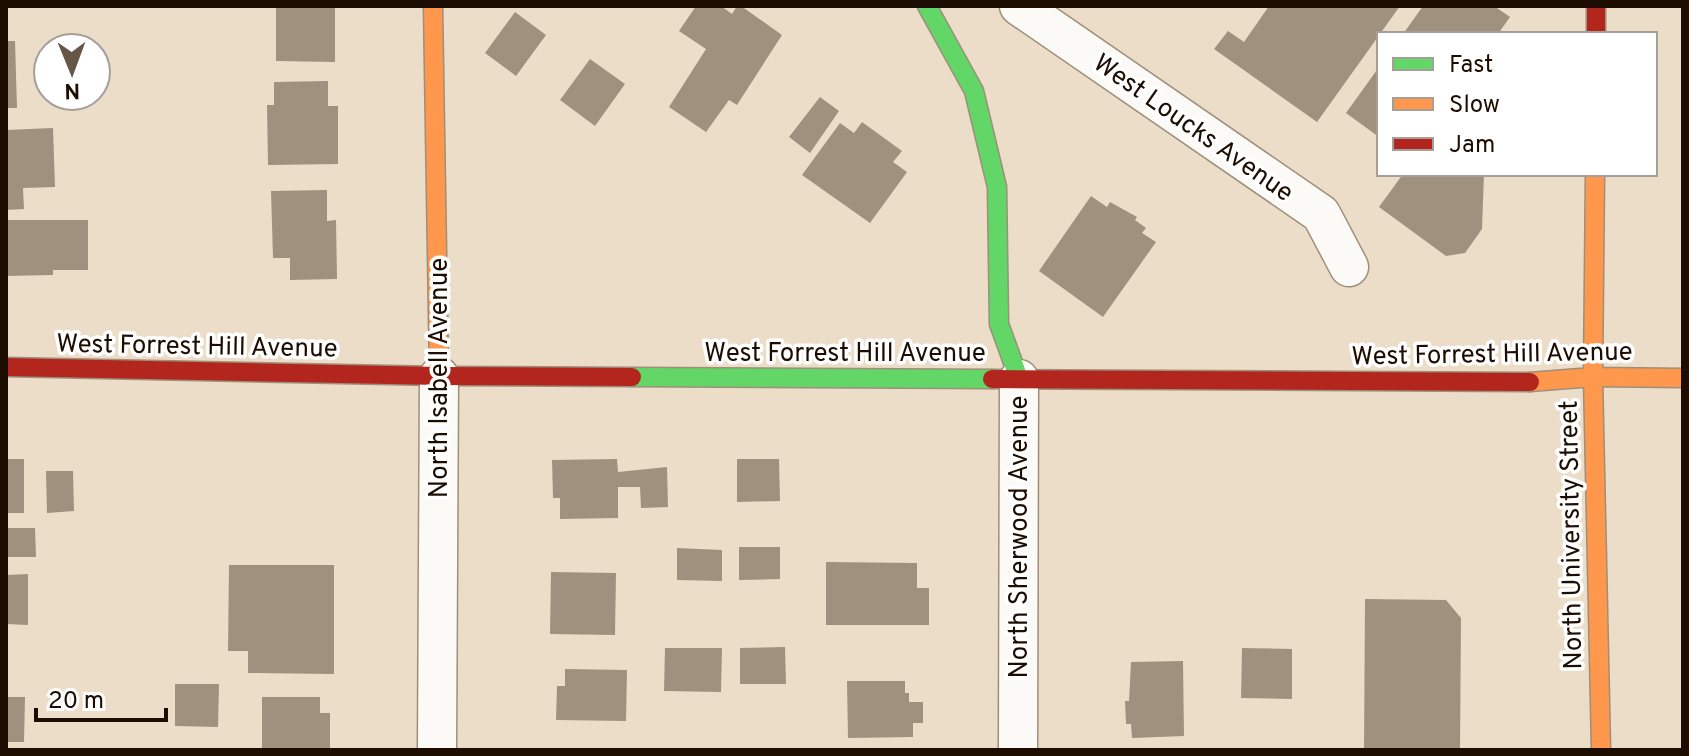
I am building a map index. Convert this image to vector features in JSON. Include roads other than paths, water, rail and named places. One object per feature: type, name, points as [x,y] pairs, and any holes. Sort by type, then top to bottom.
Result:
[{"type":"main road","name":"North Isabell Avenue","points":[[433,6],[439,376]]},
{"type":"main road","name":"North Sherwood Avenue","points":[[927,6],[974,91],[978,105],[997,187],[999,324],[1019,379]]},
{"type":"main road","points":[[1596,6],[1596,32]]},
{"type":"main road","name":"North University Street","points":[[1595,176],[1593,377],[1601,750]]},
{"type":"main road","name":"West Forrest Hill Avenue","points":[[6,367],[439,376],[1540,382],[1593,377],[1683,378]]},
{"type":"street","name":"West Loucks Avenue","points":[[1019,6],[1321,214],[1349,267]]},
{"type":"street","name":"North Isabell Avenue","points":[[437,750],[439,376]]},
{"type":"street","name":"North Sherwood Avenue","points":[[1018,750],[1019,379]]}]
